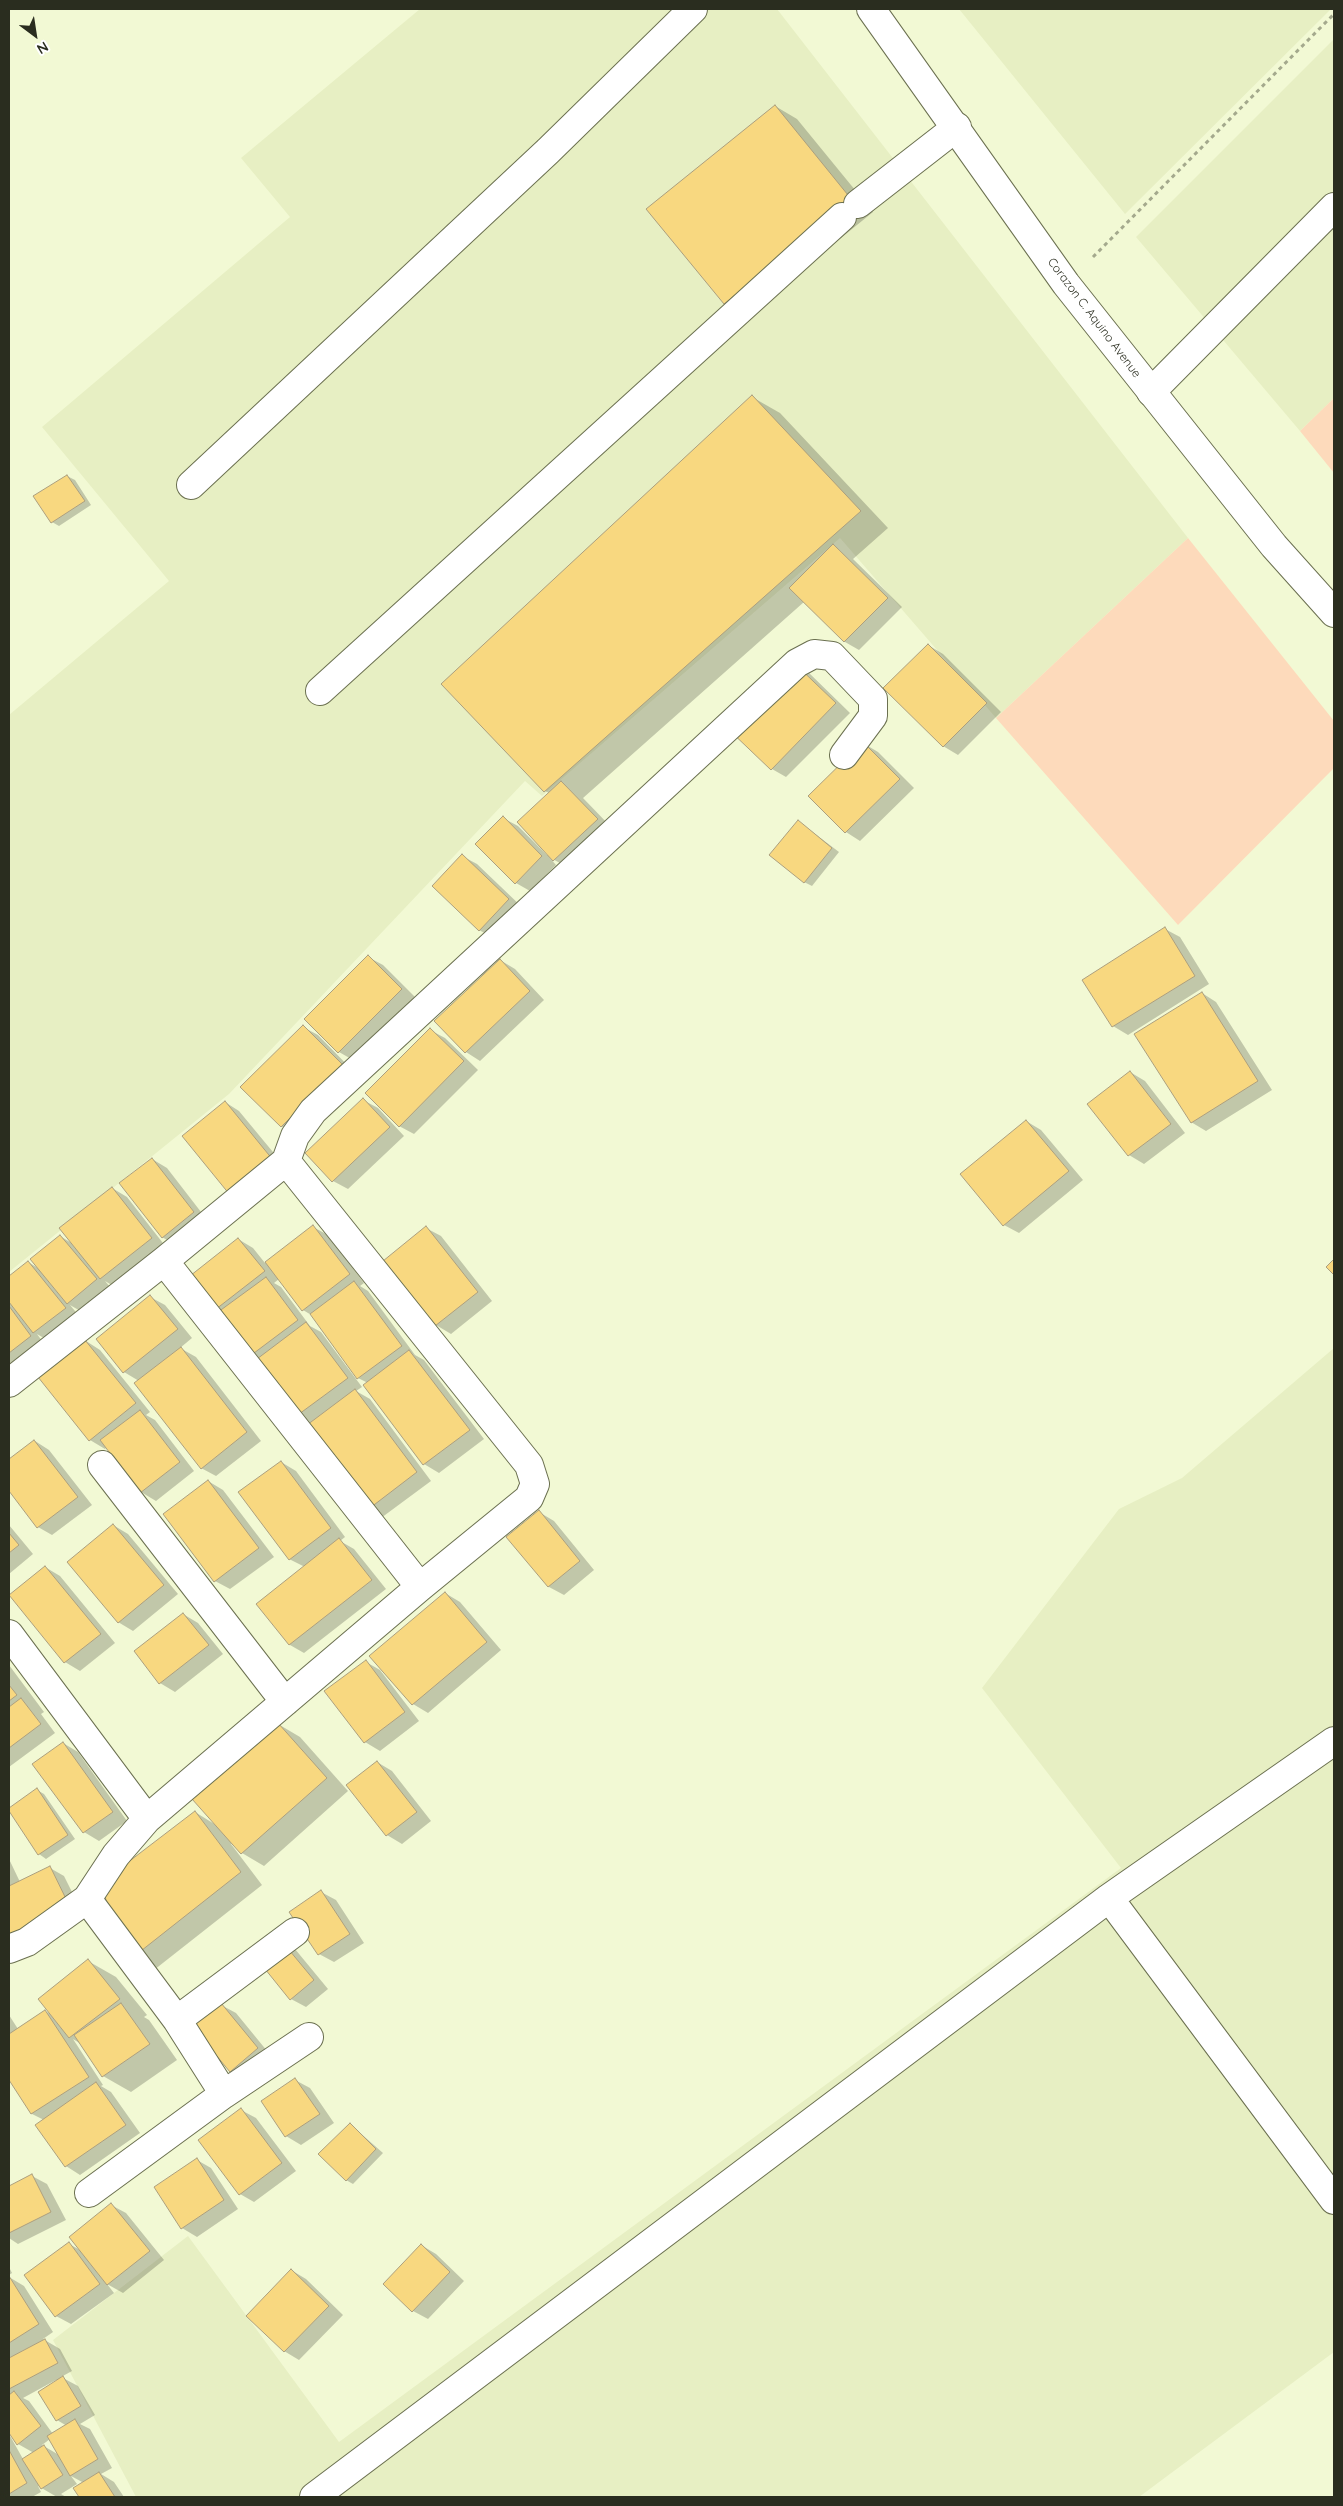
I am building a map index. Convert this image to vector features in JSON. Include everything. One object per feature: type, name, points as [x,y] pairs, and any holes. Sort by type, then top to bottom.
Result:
[{"type":"street","points":[[191,485],[548,151],[693,9]]},
{"type":"street","name":"Corazon C. Aquino Avenue","points":[[871,9],[1066,284],[1274,546],[1334,613]]},
{"type":"street","points":[[320,691],[850,211],[957,128]]},
{"type":"street","points":[[1151,392],[1334,207]]},
{"type":"street","points":[[9,1383],[164,1262],[286,1161],[296,1136],[313,1111],[797,663],[814,654],[832,656],[873,699],[873,716],[844,755]]},
{"type":"street","points":[[9,1949],[27,1942],[87,1899],[116,1854],[147,1818],[420,1587],[529,1498],[535,1484],[529,1465],[286,1161]]},
{"type":"street","points":[[164,1262],[420,1587]]},
{"type":"street","points":[[102,1465],[285,1702]]},
{"type":"street","points":[[9,1634],[147,1818]]},
{"type":"street","points":[[314,2497],[1109,1898],[1334,1741]]},
{"type":"street","points":[[1109,1898],[1334,2200]]},
{"type":"street","points":[[87,1899],[177,2020],[224,2094]]},
{"type":"street","points":[[177,2020],[295,1932]]},
{"type":"street","points":[[89,2193],[224,2094],[308,2037]]},
{"type":"path","points":[[1066,284],[1334,14]]},
{"type":"shaded area","points":[[420,9],[777,9],[1188,538],[996,718],[840,538],[542,796],[525,781],[229,1094],[9,1272],[9,715],[169,581],[42,427],[290,217],[241,158]]},
{"type":"shaded area","points":[[959,9],[1331,9],[1125,214]]},
{"type":"shaded area","points":[[1334,39],[1334,398],[1300,431],[1136,237]]},
{"type":"shaded area","points":[[1334,398],[1334,473],[1300,431]]},
{"type":"shaded area","points":[[1188,538],[1334,721],[1334,768],[1178,925],[996,718]]},
{"type":"shaded area","points":[[1334,1348],[1334,2352],[1139,2497],[136,2497],[53,2340],[188,2236],[339,2442],[1121,1868],[982,1688],[1119,1509],[1182,1478]]},
{"type":"building","points":[[775,105],[852,200],[724,304],[646,209]]},
{"type":"building","points":[[752,395],[861,511],[544,792],[441,684]]},
{"type":"building","points":[[67,475],[85,501],[51,523],[33,496]]},
{"type":"building","points":[[833,544],[888,598],[844,642],[789,588]]},
{"type":"building","points":[[928,644],[987,703],[943,747],[883,688]]},
{"type":"building","points":[[791,660],[836,703],[771,770],[726,727]]},
{"type":"building","points":[[863,742],[900,779],[845,833],[808,796]]},
{"type":"building","points":[[561,781],[598,819],[553,861],[517,822]]},
{"type":"building","points":[[503,816],[542,856],[515,884],[475,844]]},
{"type":"building","points":[[798,820],[832,848],[804,883],[769,855]]},
{"type":"building","points":[[462,854],[509,899],[479,931],[432,886]]},
{"type":"building","points":[[1165,927],[1195,976],[1112,1027],[1082,980]]},
{"type":"building","points":[[368,955],[402,989],[338,1053],[304,1019]]},
{"type":"building","points":[[500,959],[530,991],[465,1053],[434,1021]]},
{"type":"building","points":[[1202,992],[1258,1081],[1191,1123],[1134,1034]]},
{"type":"building","points":[[303,1025],[343,1065],[281,1127],[240,1087]]},
{"type":"building","points":[[430,1028],[464,1061],[399,1127],[365,1093]]},
{"type":"building","points":[[1130,1071],[1171,1124],[1128,1156],[1087,1104]]},
{"type":"building","points":[[363,1098],[390,1127],[332,1182],[305,1153]]},
{"type":"building","points":[[225,1101],[273,1160],[230,1195],[182,1136]]},
{"type":"building","points":[[1026,1120],[1069,1171],[1003,1226],[960,1174]]},
{"type":"building","points":[[152,1158],[194,1212],[162,1238],[119,1183]]},
{"type":"building","points":[[112,1187],[152,1238],[100,1279],[59,1228]]},
{"type":"building","points":[[313,1225],[350,1274],[302,1311],[265,1262]]},
{"type":"building","points":[[426,1226],[478,1292],[435,1326],[383,1261]]},
{"type":"building","points":[[60,1235],[97,1279],[67,1304],[30,1259]]},
{"type":"building","points":[[238,1238],[265,1271],[202,1320],[176,1287]]},
{"type":"building","points":[[1334,1259],[1334,1275],[1326,1267]]},
{"type":"building","points":[[28,1261],[66,1308],[33,1333],[9,1302],[9,1276]]},
{"type":"building","points":[[266,1277],[298,1320],[246,1359],[214,1315]]},
{"type":"building","points":[[354,1281],[402,1346],[357,1379],[310,1314]]},
{"type":"building","points":[[150,1295],[178,1329],[123,1373],[96,1339]]},
{"type":"building","points":[[9,1306],[31,1336],[9,1353]]},
{"type":"building","points":[[306,1322],[348,1378],[295,1417],[253,1362]]},
{"type":"building","points":[[85,1340],[136,1403],[89,1441],[38,1377]]},
{"type":"building","points":[[181,1347],[247,1432],[201,1469],[134,1383]]},
{"type":"building","points":[[409,1350],[470,1430],[423,1465],[363,1385]]},
{"type":"building","points":[[355,1389],[417,1472],[366,1511],[303,1428]]},
{"type":"building","points":[[140,1410],[180,1462],[140,1493],[100,1440]]},
{"type":"building","points":[[34,1440],[78,1497],[37,1528],[9,1491],[9,1459]]},
{"type":"building","points":[[281,1461],[331,1528],[289,1560],[238,1492]]},
{"type":"building","points":[[208,1480],[259,1548],[214,1582],[163,1514]]},
{"type":"building","points":[[539,1510],[580,1561],[548,1587],[506,1537]]},
{"type":"building","points":[[113,1524],[164,1585],[118,1623],[67,1562]]},
{"type":"building","points":[[9,1533],[19,1545],[9,1553]]},
{"type":"building","points":[[339,1538],[372,1580],[289,1645],[256,1604]]},
{"type":"building","points":[[45,1566],[101,1634],[64,1663],[9,1595]]},
{"type":"building","points":[[445,1592],[487,1642],[412,1705],[369,1656]]},
{"type":"building","points":[[183,1613],[209,1645],[159,1684],[134,1651]]},
{"type":"building","points":[[366,1660],[405,1712],[364,1743],[324,1691]]},
{"type":"building","points":[[9,1685],[17,1695],[9,1701]]},
{"type":"building","points":[[21,1698],[41,1724],[9,1748],[9,1707]]},
{"type":"building","points":[[278,1723],[327,1778],[241,1854],[192,1799]]},
{"type":"building","points":[[63,1742],[113,1812],[83,1833],[32,1764]]},
{"type":"building","points":[[377,1761],[417,1812],[386,1836],[346,1785]]},
{"type":"building","points":[[37,1788],[68,1835],[38,1855],[9,1811],[9,1808]]},
{"type":"building","points":[[195,1811],[241,1872],[132,1958],[109,1923],[105,1894],[127,1863]]},
{"type":"building","points":[[50,1866],[70,1907],[9,1938],[9,1886]]},
{"type":"building","points":[[321,1890],[350,1934],[318,1955],[289,1912]]},
{"type":"building","points":[[280,1939],[314,1980],[290,2000],[257,1959]]},
{"type":"building","points":[[88,1959],[120,1999],[69,2038],[38,1999]]},
{"type":"building","points":[[121,2003],[150,2044],[102,2077],[74,2035]]},
{"type":"building","points":[[221,2003],[258,2048],[230,2072],[192,2026]]},
{"type":"building","points":[[45,2010],[89,2077],[31,2114],[9,2080],[9,2034]]},
{"type":"building","points":[[295,2078],[320,2114],[285,2137],[261,2101]]},
{"type":"building","points":[[96,2082],[126,2125],[65,2167],[35,2125]]},
{"type":"building","points":[[241,2108],[282,2163],[239,2195],[198,2140]]},
{"type":"building","points":[[350,2123],[376,2149],[346,2181],[318,2154]]},
{"type":"building","points":[[197,2158],[224,2200],[181,2229],[154,2187]]},
{"type":"building","points":[[32,2174],[51,2212],[9,2233],[9,2186]]},
{"type":"building","points":[[111,2203],[150,2251],[107,2285],[69,2237]]},
{"type":"building","points":[[69,2242],[100,2284],[55,2317],[24,2275]]},
{"type":"building","points":[[421,2244],[450,2272],[412,2312],[383,2284]]},
{"type":"building","points":[[291,2269],[329,2306],[284,2352],[246,2316]]},
{"type":"building","points":[[9,2276],[39,2324],[9,2343]]},
{"type":"building","points":[[45,2339],[58,2363],[9,2389],[9,2358]]},
{"type":"building","points":[[63,2376],[81,2406],[56,2421],[38,2392]]},
{"type":"building","points":[[14,2391],[41,2426],[17,2445],[9,2433],[9,2395]]},
{"type":"building","points":[[75,2419],[98,2459],[70,2476],[47,2436]]},
{"type":"building","points":[[44,2445],[63,2475],[41,2489],[22,2459]]},
{"type":"building","points":[[9,2450],[27,2483],[9,2494]]},
{"type":"building","points":[[99,2472],[115,2497],[79,2497],[73,2488]]}]
